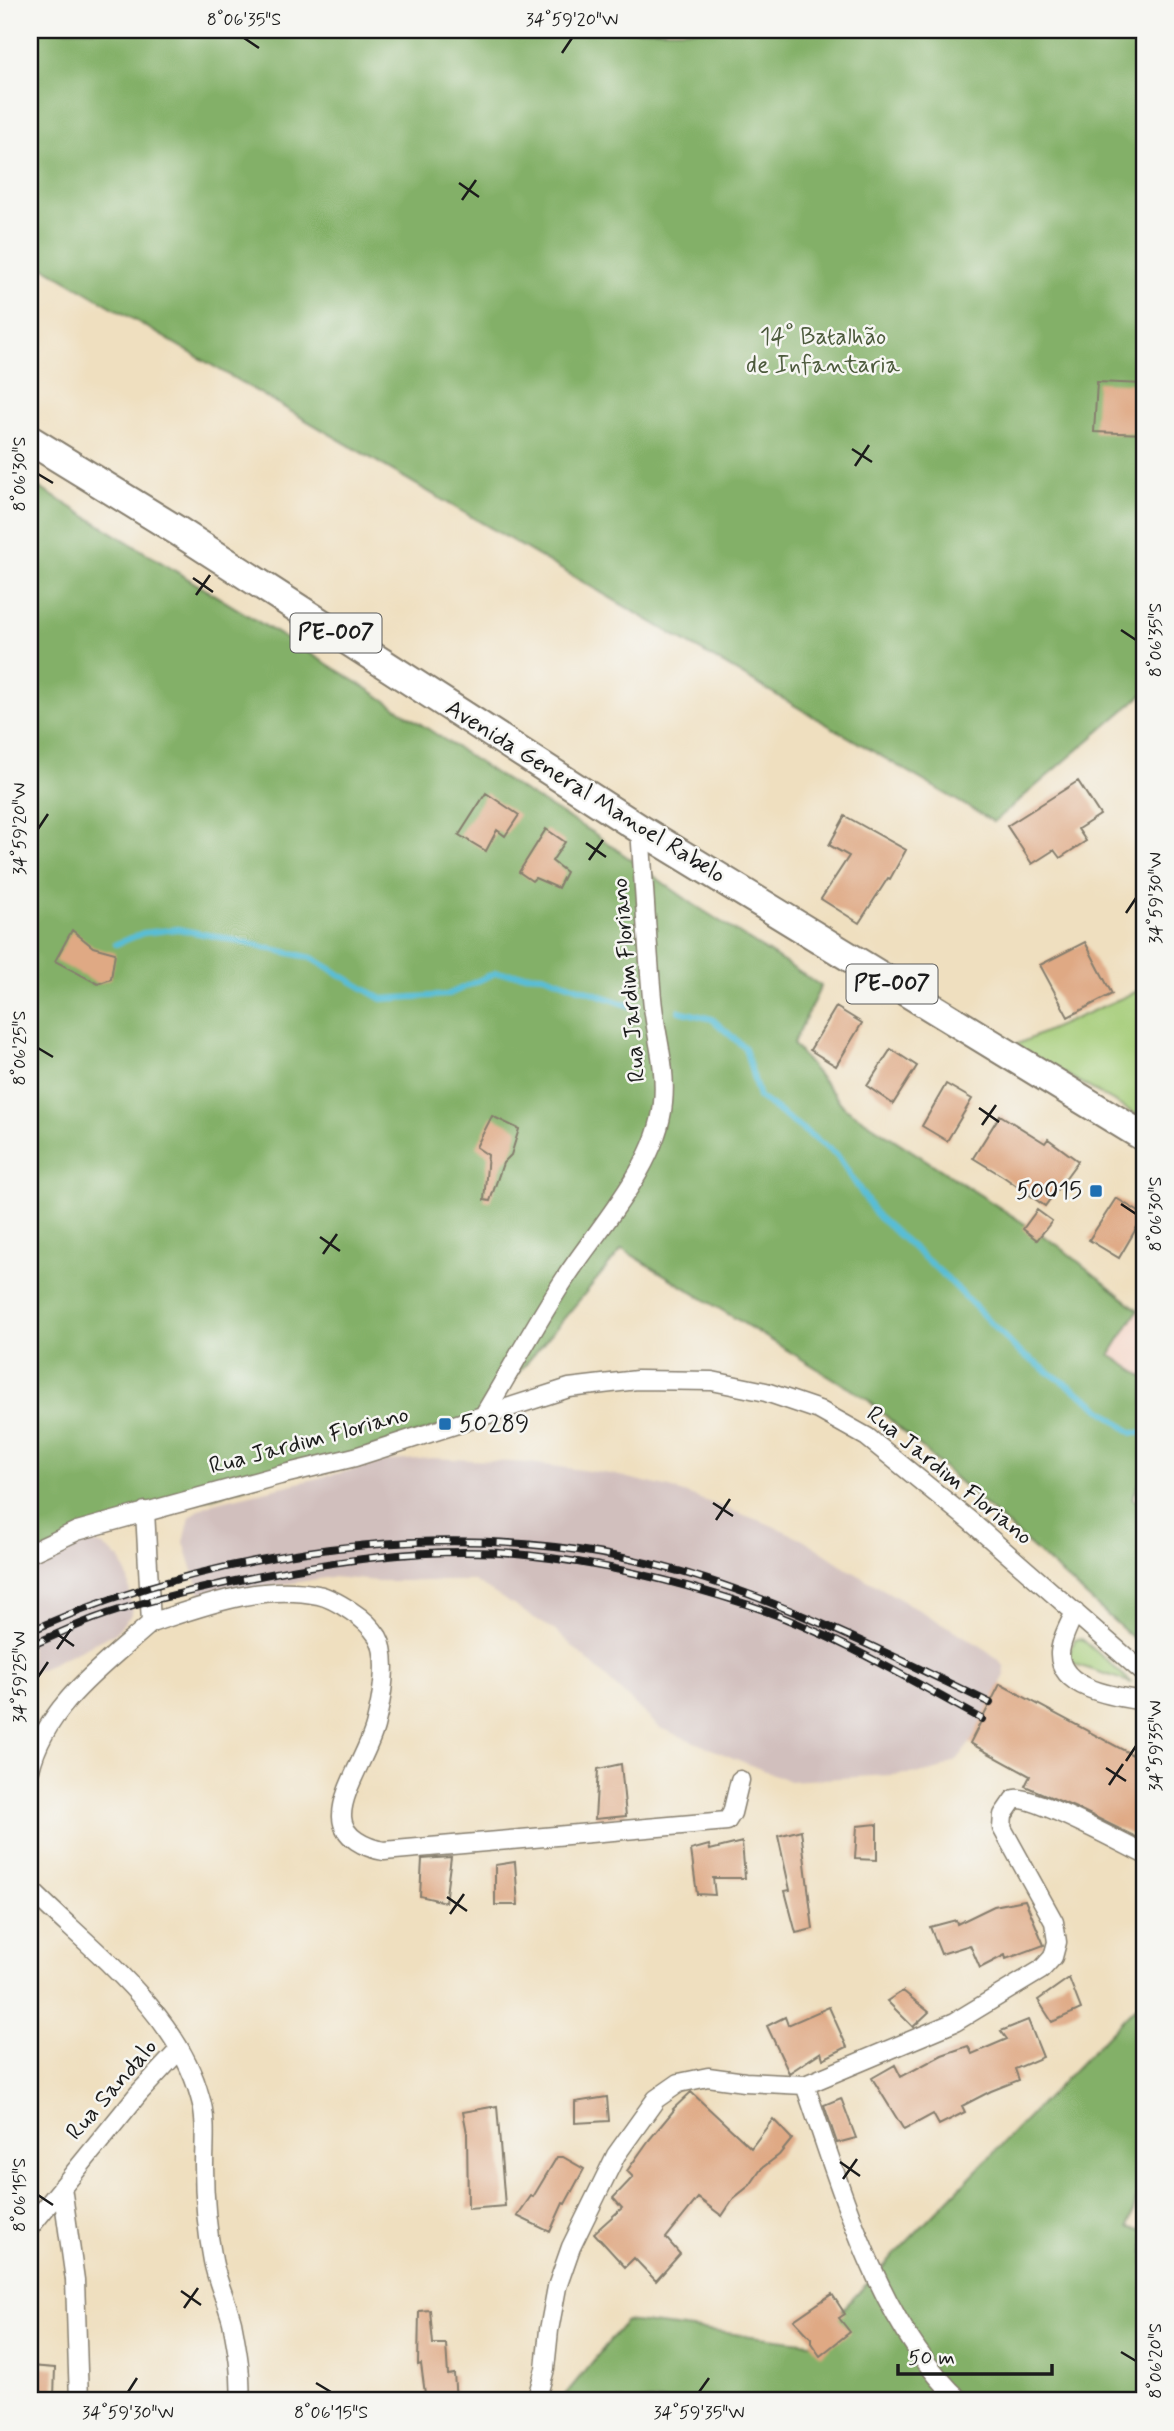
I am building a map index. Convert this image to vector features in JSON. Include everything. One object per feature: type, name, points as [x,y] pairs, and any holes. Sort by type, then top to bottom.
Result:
[{"type":"main road","name":"Avenida General Manoel Rabelo","points":[[30,440],[178,531],[640,829],[1144,1138]]},
{"type":"street","name":"Rua Jardim Floriano","points":[[485,1413],[566,1278],[617,1207],[638,1172],[654,1138],[663,1105],[664,1073],[652,1002],[640,829]]},
{"type":"street","name":"Rua Jardim Floriano","points":[[30,1553],[78,1531],[355,1457],[569,1388],[637,1380],[712,1381],[766,1392],[819,1410],[867,1437],[908,1469],[1144,1673]]},
{"type":"street","points":[[145,1511],[151,1623]]},
{"type":"street","points":[[30,1770],[41,1737],[58,1712],[79,1688],[151,1623],[251,1595],[292,1592],[321,1595],[365,1620],[379,1639],[384,1664],[382,1694],[375,1728],[344,1804],[342,1818],[356,1841],[371,1849],[398,1850],[727,1821],[732,1813],[740,1780]]},
{"type":"street","points":[[1075,1612],[1060,1648],[1060,1658],[1071,1677],[1093,1691],[1144,1702]]},
{"type":"street","points":[[536,2401],[545,2369],[557,2287],[571,2247],[616,2155],[656,2099],[679,2082],[708,2077],[804,2085],[955,2022],[1041,1970],[1052,1957],[1057,1942],[1054,1922],[1002,1828],[1003,1815],[1014,1799],[1022,1798],[1064,1815],[1144,1854]]},
{"type":"street","points":[[30,1888],[110,1963],[150,2005],[179,2050],[201,2097],[205,2126],[206,2199],[213,2262],[232,2322],[241,2382],[240,2401]]},
{"type":"street","name":"Rua Sandalo","points":[[30,2227],[139,2093],[179,2050]]},
{"type":"street","points":[[804,2085],[866,2256],[907,2334],[947,2388],[961,2401]]},
{"type":"street","points":[[62,2187],[75,2280],[79,2401]]},
{"type":"shaded area","points":[[1144,1301],[1144,1377],[1110,1356]]},
{"type":"shaded area","points":[[433,1458],[530,1463],[611,1474],[670,1488],[766,1523],[803,1539],[848,1569],[981,1646],[1004,1666],[1005,1675],[970,1743],[958,1759],[940,1769],[924,1773],[790,1781],[660,1728],[557,1632],[474,1581],[378,1581],[331,1577],[201,1597],[184,1542],[190,1517],[200,1509],[213,1503],[390,1461]]},
{"type":"shaded area","points":[[92,1542],[103,1546],[120,1559],[128,1578],[132,1614],[115,1633],[30,1674],[30,1565],[79,1543]]},
{"type":"green space","name":"14° Batalhão de Infantaria","points":[[30,30],[1144,30],[1144,693],[994,822],[30,259]]},
{"type":"green space","points":[[30,482],[368,689],[502,778],[595,834],[693,904],[821,986],[793,1044],[844,1107],[1059,1246],[1138,1310],[1110,1355],[1144,1377],[1144,1474],[1132,1498],[1144,1507],[1144,1648],[867,1399],[622,1249],[485,1413],[30,1554]]},
{"type":"green space","points":[[1140,990],[1144,997],[1144,1119],[1015,1045]]},
{"type":"green space","points":[[1082,1639],[1132,1683],[1074,1664],[1069,1655],[1075,1640]]},
{"type":"green space","points":[[1144,1998],[1144,2168],[1129,2228],[1144,2230],[1144,2401],[560,2401],[626,2321],[811,2343]]},
{"type":"building","points":[[1097,382],[1144,384],[1144,434],[1094,432]]},
{"type":"building","points":[[1078,781],[1100,815],[1078,829],[1086,841],[1060,858],[1054,850],[1032,864],[1007,826]]},
{"type":"building","points":[[486,793],[519,815],[505,836],[497,830],[486,851],[459,835]]},
{"type":"building","points":[[845,816],[906,850],[890,879],[888,878],[859,923],[821,899],[849,856],[829,845]]},
{"type":"building","points":[[546,829],[565,842],[552,861],[566,872],[558,888],[535,878],[532,881],[519,872]]},
{"type":"building","points":[[72,930],[93,947],[115,953],[111,979],[98,984],[55,961]]},
{"type":"building","points":[[1085,942],[1112,994],[1068,1017],[1040,965]]},
{"type":"building","points":[[836,1007],[862,1023],[836,1066],[810,1050]]},
{"type":"building","points":[[891,1049],[917,1066],[893,1104],[867,1086]]},
{"type":"building","points":[[946,1084],[972,1099],[947,1141],[922,1126]]},
{"type":"building","points":[[1000,1115],[1045,1143],[1048,1139],[1078,1161],[1045,1206],[973,1158]]},
{"type":"building","points":[[492,1116],[519,1129],[511,1155],[503,1163],[490,1201],[484,1200],[488,1155],[476,1147]]},
{"type":"building","points":[[1116,1198],[1144,1215],[1119,1258],[1089,1240]]},
{"type":"building","points":[[1037,1210],[1052,1221],[1037,1240],[1023,1229]]},
{"type":"building","points":[[1000,1684],[1144,1761],[1144,1841],[1025,1786],[1030,1776],[970,1743]]},
{"type":"building","points":[[621,1764],[626,1816],[595,1819],[598,1769]]},
{"type":"building","points":[[877,1824],[877,1860],[855,1859],[857,1826]]},
{"type":"building","points":[[801,1830],[813,1929],[796,1933],[785,1891],[790,1890],[778,1836]]},
{"type":"building","points":[[742,1842],[745,1878],[713,1878],[715,1895],[697,1894],[691,1850],[709,1845],[710,1850]]},
{"type":"building","points":[[451,1857],[445,1902],[420,1896],[422,1859]]},
{"type":"building","points":[[515,1862],[518,1905],[495,1905],[495,1865]]},
{"type":"building","points":[[1025,1900],[1044,1945],[1006,1959],[1005,1955],[980,1968],[970,1945],[941,1954],[930,1927],[956,1920],[957,1924],[994,1906]]},
{"type":"building","points":[[1069,1978],[1081,2009],[1052,2022],[1038,2000]]},
{"type":"building","points":[[903,1991],[929,2012],[913,2027],[887,2001]]},
{"type":"building","points":[[829,2007],[847,2047],[823,2059],[821,2052],[789,2073],[767,2026],[785,2017],[788,2025]]},
{"type":"building","points":[[1028,2020],[1043,2057],[1015,2069],[1019,2080],[962,2106],[965,2112],[939,2125],[933,2114],[904,2130],[872,2078],[895,2065],[901,2077],[942,2055],[968,2046],[972,2054],[1007,2039],[1001,2031]]},
{"type":"building","points":[[691,2092],[751,2148],[773,2119],[792,2139],[779,2155],[762,2168],[750,2185],[734,2198],[722,2216],[698,2198],[666,2238],[680,2254],[656,2281],[634,2258],[625,2267],[594,2233],[622,2208],[613,2198],[633,2177],[627,2171],[673,2109]]},
{"type":"building","points":[[607,2097],[609,2121],[575,2123],[575,2102]]},
{"type":"building","points":[[841,2098],[856,2138],[837,2143],[824,2105]]},
{"type":"building","points":[[497,2106],[505,2206],[468,2209],[467,2133],[463,2112]]},
{"type":"building","points":[[557,2157],[563,2157],[584,2169],[565,2204],[563,2203],[550,2232],[517,2216],[531,2196],[533,2197]]},
{"type":"building","points":[[832,2294],[845,2314],[839,2318],[850,2332],[820,2356],[811,2343],[811,2338],[794,2320]]},
{"type":"building","points":[[430,2310],[433,2344],[446,2344],[448,2375],[454,2374],[456,2400],[426,2401],[421,2364],[418,2365],[419,2311]]},
{"type":"building","points":[[30,2366],[55,2368],[54,2397],[30,2397]]},
{"type":"waterway","points":[[116,944],[143,933],[178,929],[219,937],[312,958],[382,999],[447,995],[495,973],[543,975],[630,1006]]},
{"type":"waterway","points":[[679,1011],[712,1019],[745,1048],[759,1097],[837,1155],[877,1216],[946,1277],[1018,1351],[1132,1433],[1144,1433]]},
{"type":"railway","points":[[30,1631],[109,1600],[192,1575],[277,1557],[364,1545],[451,1541],[538,1545],[623,1558],[705,1579],[850,1636],[990,1703]]},
{"type":"railway","points":[[30,1646],[93,1619],[142,1603],[226,1583],[375,1557],[488,1552],[582,1563],[639,1574],[749,1605],[839,1642],[982,1719]]},
{"type":"place","name":"50015","points":[[1096,1191]]},
{"type":"place","name":"50289","points":[[445,1424]]}]
